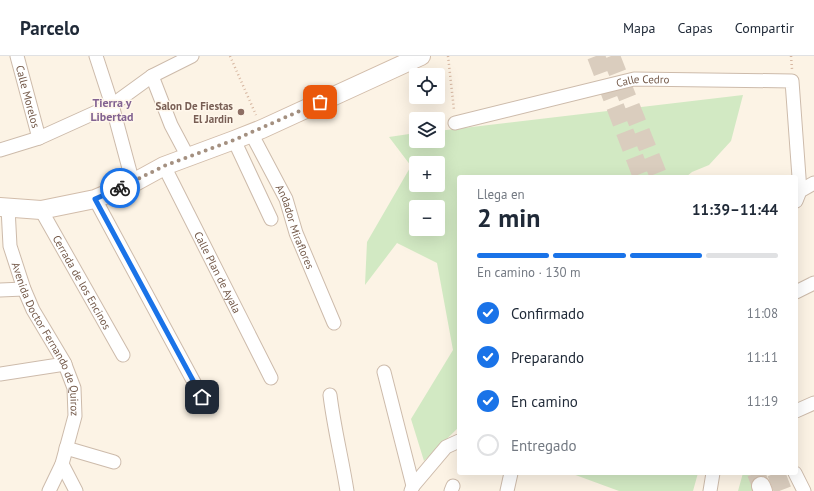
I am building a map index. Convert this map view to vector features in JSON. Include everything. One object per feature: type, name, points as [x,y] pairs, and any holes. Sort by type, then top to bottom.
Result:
[{"type":"street","name":"Calle Morelos","points":[[17,56],[38,138]]},
{"type":"street","points":[[96,56],[112,105],[133,183]]},
{"type":"street","points":[[0,150],[38,138],[112,105],[152,76],[169,61],[192,56]]},
{"type":"street","points":[[4,207],[41,210],[95,199],[133,183],[164,166],[256,131],[421,56]]},
{"type":"street","points":[[152,76],[171,125],[188,157]]},
{"type":"street","name":"Calle Cedro","points":[[455,123],[634,78],[792,81],[797,175]]},
{"type":"street","name":"Andador Miraflores","points":[[256,131],[286,199],[296,233],[334,323]]},
{"type":"street","points":[[234,140],[271,219]]},
{"type":"street","name":"Calle Plan de Ayala","points":[[164,166],[271,378]]},
{"type":"street","points":[[798,196],[814,183]]},
{"type":"street","points":[[95,199],[202,397]]},
{"type":"street","name":"Avenida Doctor Fernando de Quiroz","points":[[4,207],[10,246],[24,289],[33,310],[65,364],[74,388],[75,416],[62,464],[49,491]]},
{"type":"street","name":"Cerrada de los Encinos","points":[[41,210],[123,355]]},
{"type":"street","points":[[798,291],[814,283]]},
{"type":"street","points":[[0,290],[24,289]]},
{"type":"street","points":[[0,374],[65,364]]},
{"type":"street","points":[[384,372],[412,488]]},
{"type":"street","points":[[330,396],[333,422],[344,468],[347,491]]},
{"type":"street","points":[[798,411],[814,403]]},
{"type":"street","points":[[412,488],[446,447],[457,442]]},
{"type":"street","points":[[66,448],[114,462]]},
{"type":"street","points":[[62,464],[76,491]]},
{"type":"street","points":[[507,491],[511,475]]},
{"type":"street","points":[[710,491],[713,475]]},
{"type":"street","points":[[796,475],[804,491]]},
{"type":"path","points":[[230,56],[256,131]]},
{"type":"path","points":[[448,56],[455,123]]},
{"type":"green space","points":[[743,95],[731,141],[709,165],[688,175],[457,175],[457,429],[424,461],[411,419],[453,350],[437,263],[397,243],[365,285],[367,242],[409,169],[409,192],[445,192],[445,156],[409,156],[409,163],[389,137],[409,134],[409,148],[445,148],[445,130]]},
{"type":"green space","points":[[575,475],[697,475],[693,491],[619,491]]},
{"type":"green space","points":[[742,475],[750,475],[755,491],[738,491]]},
{"type":"tunnel","points":[[596,56],[641,175]]},
{"type":"tunnel","points":[[611,56],[658,175]]},
{"type":"tunnel","points":[[757,475],[761,486]]},
{"type":"tunnel","points":[[777,475],[783,491]]},
{"type":"way so far","points":[[120,188],[133,183],[164,166],[262,129],[320,102]]},
{"type":"place","name":"Salon De Fiestas El Jardin","points":[[241,112]]},
{"type":"district","name":"Tierra y Libertad","points":[[112,109]]},
{"type":"route","points":[[120,188],[95,199],[202,397]]}]
